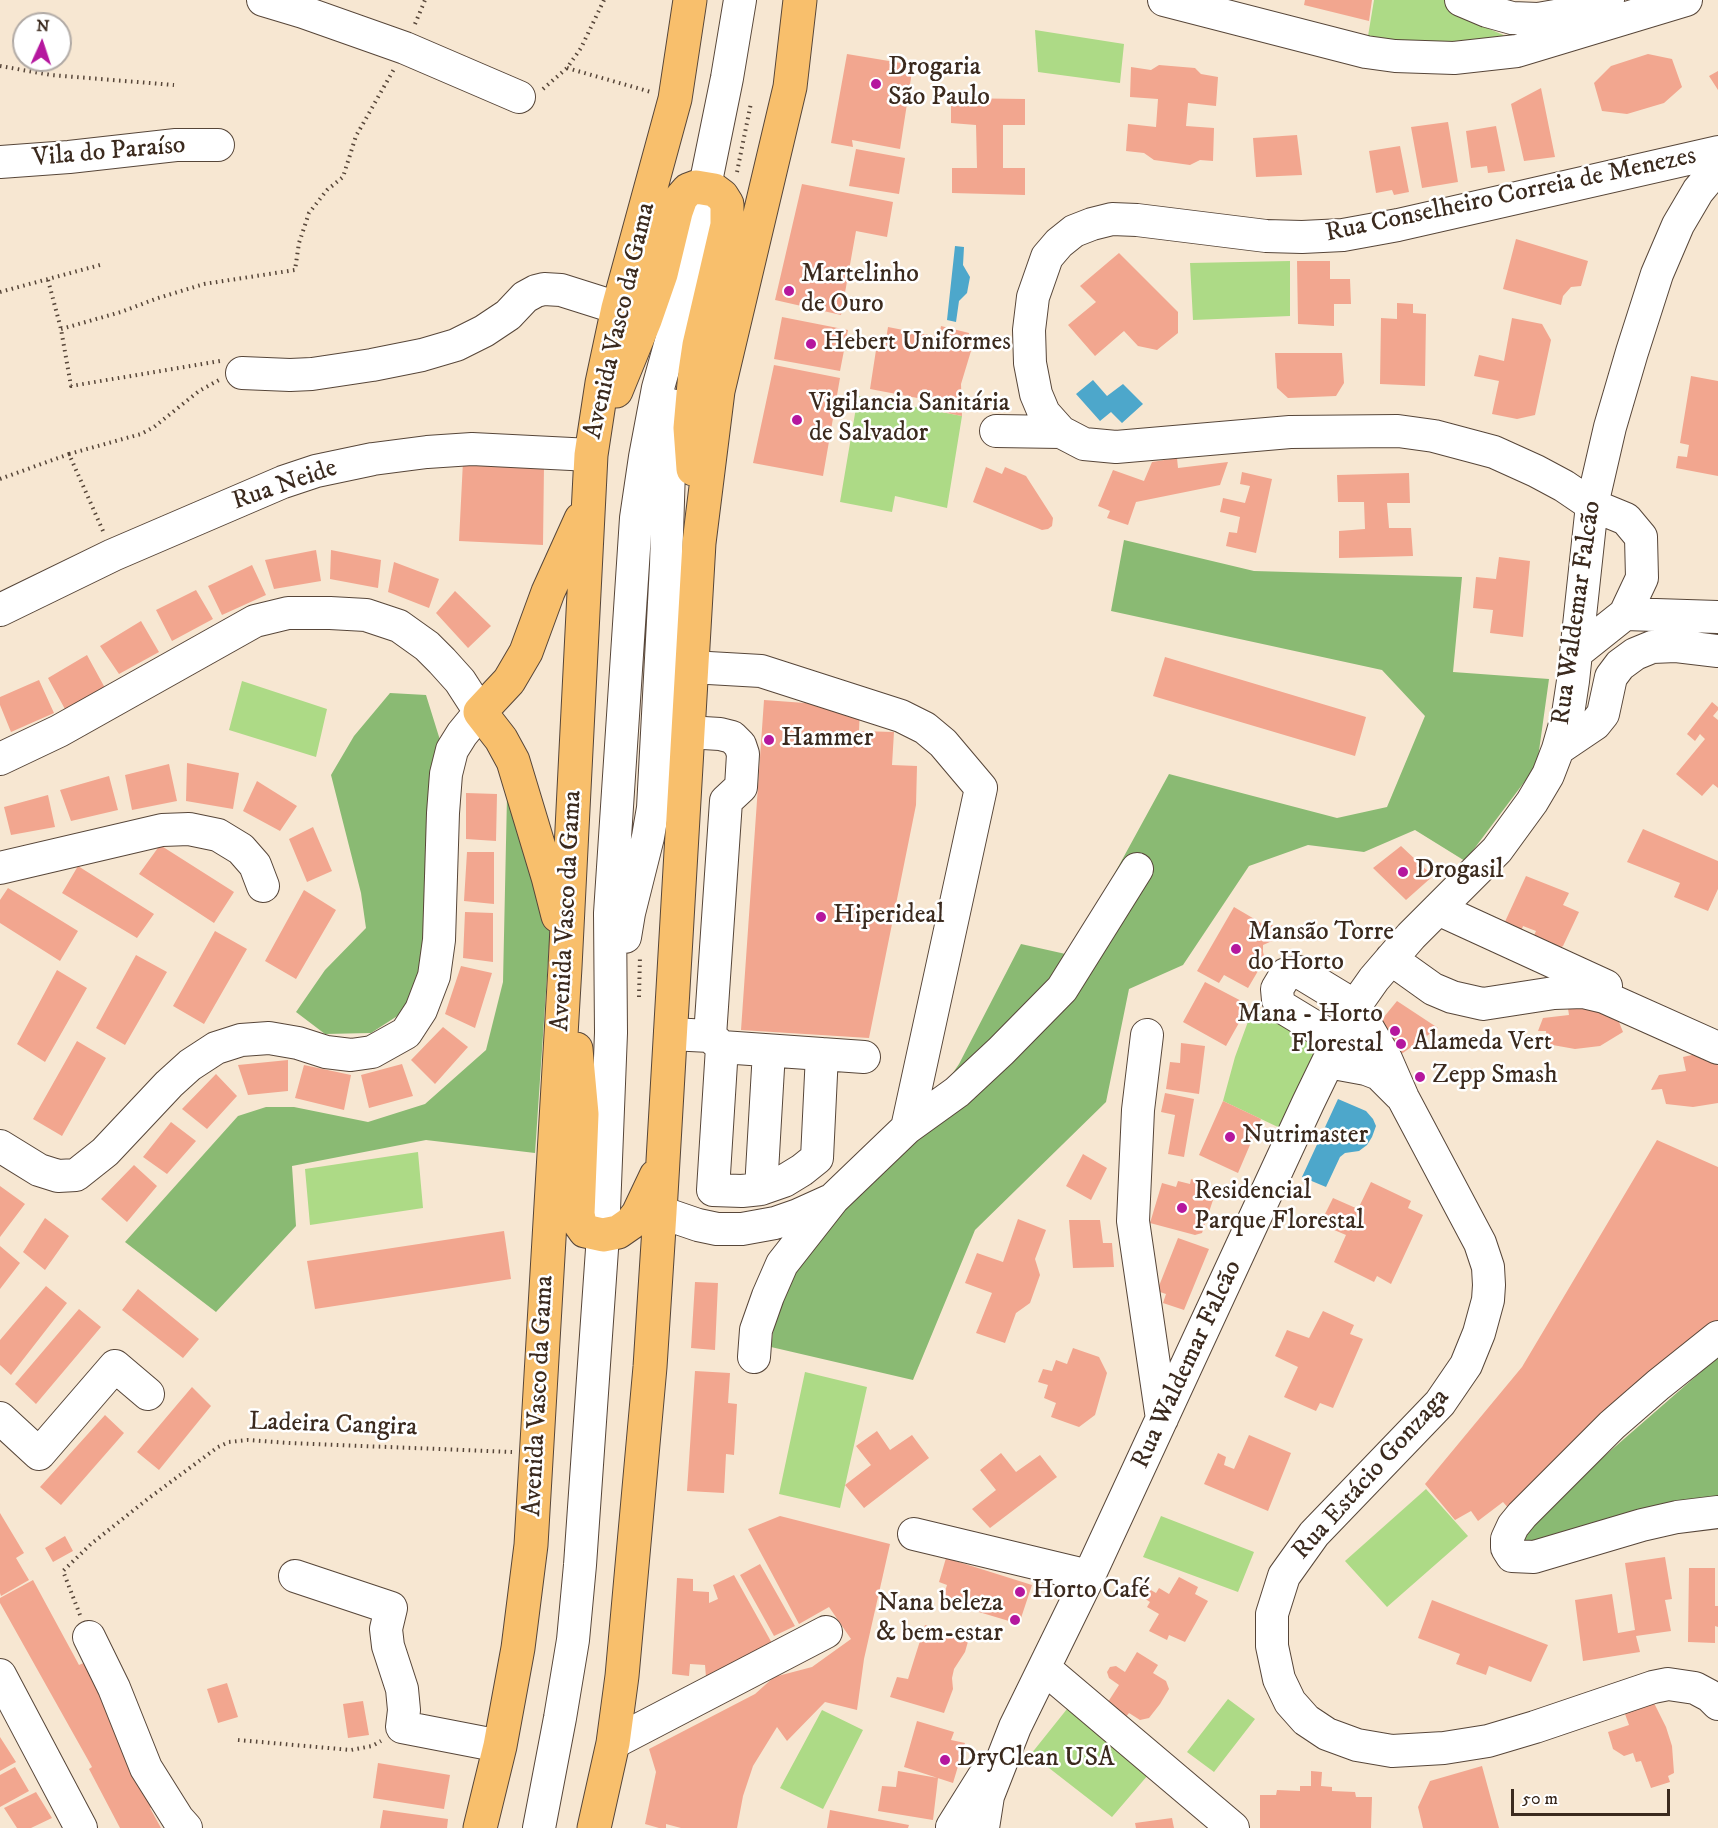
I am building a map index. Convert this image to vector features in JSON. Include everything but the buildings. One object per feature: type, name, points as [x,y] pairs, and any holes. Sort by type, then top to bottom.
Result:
[{"type":"main road","name":"Avenida Vasco da Gama","points":[[480,1828],[500,1746],[526,1594],[531,1545],[591,454],[602,384],[618,308],[675,99],[690,0]]},
{"type":"main road","points":[[594,1828],[613,1743],[628,1613],[650,1367],[699,543],[718,391],[790,87],[800,0]]},
{"type":"main road","points":[[591,454],[645,320],[681,198],[688,190],[696,187],[714,190],[722,196],[728,211],[727,225],[699,345],[692,398],[690,428],[699,543]]},
{"type":"main road","points":[[588,504],[548,592],[526,652],[509,681],[480,712],[501,739],[513,761],[548,877],[565,958],[582,1114],[578,1214],[580,1224],[585,1231],[603,1235],[618,1232],[631,1223],[642,1206],[663,1158]]},
{"type":"street","points":[[263,0],[405,48],[519,97]]},
{"type":"street","points":[[539,1828],[573,1640],[580,1565],[603,1235],[611,1033],[610,913],[636,518],[658,388],[680,309],[727,78],[740,0]]},
{"type":"street","points":[[1461,0],[1512,18],[1538,19],[1561,15],[1608,0]]},
{"type":"street","points":[[1172,1],[1366,52],[1395,56],[1454,58],[1517,51],[1686,0]]},
{"type":"street","name":"Vila do Paraíso","points":[[0,162],[176,145],[218,145]]},
{"type":"street","name":"Rua Conselheiro Correia de Menezes","points":[[1625,614],[1642,578],[1641,537],[1626,519],[1592,504],[1536,471],[1494,452],[1434,436],[1376,430],[1290,432],[1116,447],[1084,444],[1061,432],[1044,413],[1036,394],[1030,363],[1029,330],[1033,297],[1047,257],[1059,243],[1074,231],[1112,219],[1266,236],[1343,235],[1398,225],[1718,152]]},
{"type":"street","name":"Rua Waldemar Falcão","points":[[966,1828],[984,1810],[1015,1727],[1089,1576],[1355,1006],[1391,959],[1497,850],[1515,828],[1548,775],[1568,714],[1592,504],[1616,406],[1657,274],[1678,225],[1698,191],[1718,167]]},
{"type":"street","points":[[236,375],[312,374],[422,355],[456,345],[484,332],[508,315],[525,297],[536,291],[561,290],[618,308]]},
{"type":"street","points":[[996,431],[1061,432]]},
{"type":"street","name":"Rua Neide","points":[[0,610],[113,555],[283,482],[316,471],[373,459],[472,449],[591,454]]},
{"type":"street","points":[[0,759],[59,731],[255,621],[288,613],[366,615],[399,626],[427,646],[442,661],[460,681],[480,712],[452,750],[446,774],[439,940],[435,976],[421,1010],[406,1033],[372,1052],[351,1055],[326,1052],[298,1043],[269,1038],[241,1040],[216,1048],[190,1065],[169,1084],[105,1152],[76,1175],[58,1176],[39,1170],[0,1146]]},
{"type":"street","points":[[1576,653],[1625,614],[1718,617]]},
{"type":"street","points":[[1558,749],[1595,724],[1603,714],[1611,677],[1620,665],[1635,654],[1652,647],[1676,646],[1718,651]]},
{"type":"street","points":[[691,666],[761,671],[901,716],[944,743],[981,788],[907,1128]]},
{"type":"street","points":[[687,732],[732,737],[740,745],[743,754],[741,787],[726,801],[716,1042],[713,1190],[761,1189],[784,1181],[817,1158],[822,1054]]},
{"type":"street","points":[[0,868],[162,830],[189,829],[218,835],[241,849],[255,865],[263,886]]},
{"type":"street","points":[[754,1357],[756,1330],[782,1264],[833,1198],[907,1128],[957,1092],[1062,989],[1137,869]]},
{"type":"street","points":[[1438,909],[1606,986]]},
{"type":"street","points":[[1391,959],[1433,989],[1452,997],[1483,1004],[1554,993],[1583,992],[1604,997],[1718,1048]]},
{"type":"street","points":[[1333,1052],[1282,1007],[1276,989],[1286,974],[1299,972],[1355,1006]]},
{"type":"street","name":"Rua Estácio Gonzaga","points":[[1355,1006],[1386,1059],[1403,1098],[1480,1243],[1488,1268],[1488,1300],[1479,1333],[1466,1365],[1440,1403],[1314,1534],[1284,1576],[1272,1614],[1272,1646],[1280,1679],[1290,1702],[1306,1720],[1327,1734],[1357,1745],[1392,1751],[1444,1748],[1488,1741],[1668,1684],[1695,1688],[1710,1696],[1718,1704]]},
{"type":"street","points":[[670,1034],[769,1050],[864,1057]]},
{"type":"street","points":[[1147,1035],[1138,1110],[1133,1221],[1162,1419]]},
{"type":"street","points":[[761,1189],[769,1050]]},
{"type":"street","name":"Rua Estácio Gonzaga","points":[[1333,1052],[1379,1074],[1403,1098]]},
{"type":"street","points":[[660,1212],[717,1229],[742,1229],[790,1218],[833,1198]]},
{"type":"street","points":[[1718,1337],[1612,1425],[1522,1515],[1513,1526],[1507,1539],[1507,1548],[1512,1556],[1533,1557],[1642,1525],[1677,1517],[1718,1512]]},
{"type":"street","points":[[0,1418],[39,1454],[115,1366],[148,1394]]},
{"type":"street","points":[[914,1534],[1089,1576]]},
{"type":"street","points":[[295,1576],[391,1608],[386,1629],[388,1646],[402,1689],[404,1710],[402,1727],[500,1746]]},
{"type":"street","points":[[613,1743],[826,1632]]},
{"type":"street","points":[[88,1637],[114,1688],[146,1768],[186,1828]]},
{"type":"street","points":[[1044,1668],[1233,1828]]},
{"type":"street","points":[[1,1680],[81,1828]]},
{"type":"path","points":[[519,97],[541,91],[567,68],[581,48],[604,0]]},
{"type":"path","points":[[60,329],[121,312],[204,284],[295,270],[299,243],[309,213],[327,190],[342,177],[356,136],[405,48]]},
{"type":"path","points":[[0,66],[51,75],[174,85]]},
{"type":"path","points":[[567,68],[675,99]]},
{"type":"path","points":[[0,292],[99,265]]},
{"type":"path","points":[[0,479],[69,454],[141,434],[154,427],[212,383],[236,375],[226,360],[71,386],[48,280]]},
{"type":"path","points":[[69,454],[113,555]]},
{"type":"path","name":"Ladeira Cangira","points":[[88,1637],[63,1571],[91,1544],[141,1505],[229,1442],[248,1440],[536,1453]]},
{"type":"path","points":[[238,1740],[351,1750],[372,1746],[402,1727]]},
{"type":"green space","points":[[1374,0],[1445,0],[1462,17],[1524,44],[1367,42]]},
{"type":"green space","points":[[1035,30],[1124,44],[1120,83],[1038,72]]},
{"type":"green space","points":[[1290,261],[1290,316],[1193,320],[1190,263]]},
{"type":"green space","points":[[858,396],[962,416],[947,508],[895,496],[892,512],[840,502]]},
{"type":"green space","points":[[1124,540],[1254,571],[1462,577],[1453,672],[1549,679],[1537,765],[1465,861],[1415,830],[1364,852],[1308,845],[1249,866],[1183,965],[1129,989],[1106,1102],[975,1230],[913,1380],[771,1347],[779,1293],[830,1221],[886,1171],[959,1064],[1021,944],[1070,955],[1169,774],[1337,818],[1387,807],[1425,716],[1382,670],[1111,611]]},
{"type":"green space","points":[[242,681],[327,709],[316,757],[229,730]]},
{"type":"green space","points":[[390,693],[426,695],[440,740],[422,968],[405,1011],[371,1033],[325,1034],[296,1012],[325,970],[366,928],[361,893],[331,775],[354,736]]},
{"type":"green space","points":[[507,796],[550,932],[535,1153],[426,1140],[292,1166],[296,1226],[216,1312],[125,1242],[238,1116],[266,1107],[294,1107],[368,1122],[425,1104],[486,1050],[503,982]]},
{"type":"green space","points":[[1253,1008],[1320,1044],[1280,1128],[1223,1101],[1235,1057]]},
{"type":"green space","points":[[418,1152],[423,1208],[310,1225],[305,1169]]},
{"type":"green space","points":[[1718,1357],[1718,1498],[1520,1545],[1531,1517]]},
{"type":"green space","points":[[805,1372],[867,1387],[840,1508],[779,1494]]},
{"type":"green space","points":[[1426,1489],[1468,1536],[1387,1607],[1345,1561]]},
{"type":"green space","points":[[1161,1516],[1254,1552],[1238,1592],[1143,1557]]},
{"type":"green space","points":[[1228,1699],[1255,1719],[1214,1772],[1187,1752]]},
{"type":"green space","points":[[1071,1704],[1154,1768],[1112,1817],[1031,1754]]},
{"type":"green space","points":[[822,1710],[863,1730],[823,1809],[780,1788]]},
{"type":"water","points":[[955,246],[964,247],[963,265],[970,277],[967,293],[959,301],[956,322],[947,320]]},
{"type":"water","points":[[1093,380],[1107,396],[1123,384],[1143,404],[1122,423],[1111,412],[1100,421],[1076,394]]},
{"type":"water","points":[[1338,1099],[1366,1111],[1376,1126],[1367,1145],[1359,1151],[1345,1153],[1340,1157],[1326,1187],[1302,1177]]},
{"type":"place","name":"Drogaria São Paulo","points":[[876,84]]},
{"type":"place","name":"Martelinho de Ouro","points":[[789,291]]},
{"type":"place","name":"Hebert Uniformes","points":[[811,344]]},
{"type":"place","name":"Vigilancia Sanitária de Salvador","points":[[797,420]]},
{"type":"place","name":"Hammer","points":[[769,740]]},
{"type":"place","name":"Drogasil","points":[[1403,872]]},
{"type":"place","name":"Hiperideal","points":[[821,917]]},
{"type":"place","name":"Mansão Torre do Horto","points":[[1236,949]]},
{"type":"place","name":"Mana - Horto Florestal","points":[[1395,1031]]},
{"type":"place","name":"Alameda Vert","points":[[1401,1044]]},
{"type":"place","name":"Zepp Smash","points":[[1420,1077]]},
{"type":"place","name":"Nutrimaster","points":[[1230,1137]]},
{"type":"place","name":"Residencial Parque Florestal","points":[[1182,1208]]},
{"type":"place","name":"Horto Café","points":[[1020,1592]]},
{"type":"place","name":"Nana beleza & bem-estar","points":[[1015,1620]]},
{"type":"place","name":"DryClean USA","points":[[945,1760]]}]
